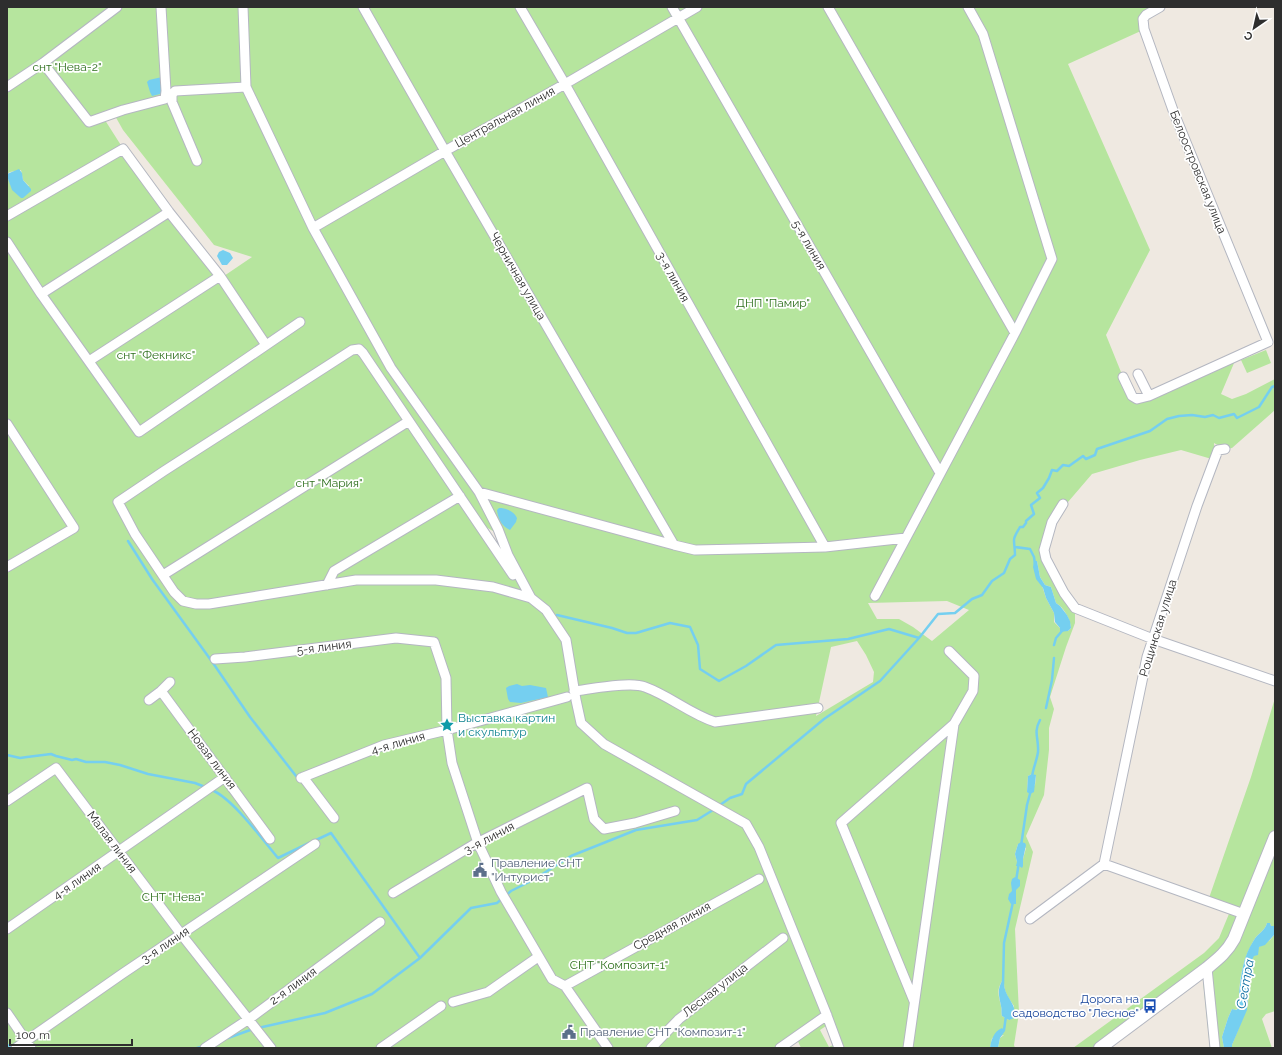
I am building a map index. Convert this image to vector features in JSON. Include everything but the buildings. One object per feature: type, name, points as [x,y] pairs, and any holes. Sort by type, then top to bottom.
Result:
[{"type":"street","points":[[7,87],[43,63],[117,7]]},
{"type":"street","points":[[43,63],[89,122],[124,110],[165,99],[166,91],[161,7]]},
{"type":"street","points":[[243,7],[246,87],[313,228],[391,368],[478,492],[498,529],[508,555],[529,597]]},
{"type":"street","name":"Черничная улица","points":[[363,7],[674,545]]},
{"type":"street","name":"3-я линия","points":[[520,7],[565,84],[825,547]]},
{"type":"street","name":"5-я линия","points":[[672,7],[940,473]]},
{"type":"street","name":"Центральная линия","points":[[313,228],[697,7]]},
{"type":"street","points":[[828,7],[1015,333]]},
{"type":"street","points":[[875,596],[1015,333],[1052,259],[983,34],[968,7]]},
{"type":"street","name":"Белоостровская улица","points":[[1149,396],[1268,342],[1174,113],[1144,29],[1143,19],[1146,15],[1160,7]]},
{"type":"street","points":[[197,161],[172,102],[172,95],[175,91],[246,87]]},
{"type":"street","points":[[7,216],[123,149],[169,212],[220,276],[266,345]]},
{"type":"street","points":[[41,294],[169,212]]},
{"type":"street","points":[[7,242],[41,294],[138,432],[300,322]]},
{"type":"street","points":[[89,361],[220,276]]},
{"type":"street","points":[[529,597],[492,587],[436,580],[356,580],[209,604],[196,604],[183,601],[174,592],[135,535],[118,502],[352,350],[359,349],[529,597],[546,610],[566,640],[581,723],[604,744],[746,824],[759,847],[839,1048]]},
{"type":"street","points":[[1123,377],[1132,396],[1138,399],[1149,396],[1138,374]]},
{"type":"street","points":[[163,575],[409,421]]},
{"type":"street","points":[[7,424],[74,528],[7,567]]},
{"type":"street","name":"Рощинская улица","points":[[1104,864],[1147,657],[1197,506],[1218,450],[1225,449]]},
{"type":"street","points":[[478,492],[695,550],[825,547],[906,538]]},
{"type":"street","points":[[327,585],[334,571],[460,496]]},
{"type":"street","points":[[1063,504],[1052,522],[1044,550],[1046,559],[1064,593],[1075,608],[1153,639],[1275,681]]},
{"type":"street","name":"5-я линия","points":[[215,659],[252,656],[396,638],[434,642],[446,678],[447,730]]},
{"type":"street","points":[[914,1001],[841,823],[954,724],[973,691],[974,676],[950,651]]},
{"type":"street","points":[[149,700],[170,682]]},
{"type":"street","points":[[574,691],[635,684],[645,686],[705,719],[715,722],[818,708]]},
{"type":"street","name":"Новая линия","points":[[161,691],[270,839]]},
{"type":"street","name":"4-я линия","points":[[334,818],[302,778],[384,745],[447,730],[566,697]]},
{"type":"street","points":[[908,1048],[954,724]]},
{"type":"street","points":[[447,730],[452,763],[478,843],[506,902],[552,979],[565,986],[608,1048]]},
{"type":"street","name":"Малая линия","points":[[7,801],[56,768],[181,934],[271,1048]]},
{"type":"street","name":"4-я линия","points":[[7,929],[225,777]]},
{"type":"street","name":"3-я линия","points":[[394,893],[478,843],[587,788],[594,819],[604,829],[635,823],[675,811]]},
{"type":"street","points":[[1100,1048],[1222,956],[1234,939],[1275,837]]},
{"type":"street","name":"3-я линия","points":[[16,1048],[28,1045],[181,934],[315,844]]},
{"type":"street","points":[[1030,919],[1104,864],[1244,914]]},
{"type":"street","name":"Средняя линия","points":[[565,986],[759,879]]},
{"type":"street","name":"2-я линия","points":[[205,1048],[250,1021],[380,922]]},
{"type":"street","name":"Лесная улица","points":[[651,1048],[679,1018],[783,938]]},
{"type":"street","points":[[453,1002],[488,992],[538,957]]},
{"type":"street","points":[[1207,968],[1214,1048]]},
{"type":"street","points":[[381,1048],[441,1006]]},
{"type":"street","points":[[7,1013],[28,1045]]},
{"type":"street","points":[[780,1048],[827,1015]]},
{"type":"green space","points":[[7,7],[1160,7],[1146,15],[1143,30],[1068,64],[1150,250],[1106,335],[1123,377],[1137,399],[1237,356],[1221,394],[1232,399],[1246,394],[1275,379],[1275,410],[1232,448],[1225,449],[1214,443],[1215,460],[1181,450],[1092,474],[1061,508],[1044,551],[1075,608],[1075,623],[1050,697],[1054,709],[1049,728],[1049,750],[1044,795],[1026,836],[1033,852],[1015,929],[1019,1013],[1014,1045],[1015,1048],[998,1048],[1000,1038],[1004,1035],[992,1038],[990,1048],[801,1048],[796,1037],[780,1048],[7,1048],[7,176],[13,190],[29,186],[23,180],[21,170],[7,174]],"holes":[[[114,114],[123,130],[214,245],[252,257],[221,278],[124,150],[103,117]],[[479,523],[500,535],[526,596]],[[1034,561],[1037,561],[1040,577],[1045,585],[1051,587],[1056,603],[1064,610],[1068,617],[1071,628],[1068,631],[1060,628],[1054,622],[1054,613],[1046,598]],[[947,601],[969,610],[932,641],[899,619],[877,619],[868,603]],[[857,641],[874,672],[873,682],[816,716],[831,647]],[[1032,774],[1036,776],[1035,785],[1027,792],[1028,776]],[[1018,844],[1026,848],[1023,859],[1017,862],[1015,854]],[[1002,981],[1004,983],[1007,995],[1014,1006],[1009,1020],[1002,1016],[999,991]],[[826,1026],[837,1043],[829,1047],[820,1030]]]},
{"type":"green space","points":[[1266,350],[1271,363],[1247,373],[1241,360]]},
{"type":"green space","points":[[1275,698],[1275,926],[1273,927],[1270,923],[1267,923],[1265,928],[1254,940],[1248,953],[1240,980],[1239,1004],[1241,1007],[1235,1010],[1232,1009],[1228,1018],[1222,1037],[1224,1048],[1210,1048],[1202,972],[1099,1048],[1073,1048],[1204,953],[1219,938],[1231,909],[1209,898],[1251,777]]},
{"type":"green space","points":[[1275,934],[1275,1011],[1266,1014],[1262,1019],[1272,1048],[1232,1048],[1248,1005],[1251,959],[1259,947],[1270,940]]},
{"type":"water","points":[[162,77],[164,92],[152,96],[147,82],[149,80]]},
{"type":"water","points":[[19,169],[22,173],[23,180],[31,189],[31,191],[23,198],[12,190],[7,176],[7,174]]},
{"type":"water","points":[[223,250],[230,253],[233,258],[227,265],[222,265],[217,256],[219,252]]},
{"type":"water","points":[[499,508],[510,510],[517,518],[510,530],[500,522],[497,510]]},
{"type":"water","points":[[1034,561],[1037,561],[1040,577],[1045,585],[1051,587],[1056,603],[1067,615],[1070,621],[1071,628],[1068,631],[1060,632],[1060,628],[1055,622],[1054,613],[1046,598],[1043,588],[1036,579],[1033,567]]},
{"type":"water","points":[[517,684],[522,686],[530,685],[546,688],[548,697],[521,703],[510,702],[506,688]]},
{"type":"water","points":[[1032,774],[1036,775],[1034,792],[1030,794],[1027,792],[1028,776]]},
{"type":"water","points":[[1021,842],[1025,843],[1026,845],[1022,868],[1016,866],[1017,862],[1015,854],[1018,844]]},
{"type":"water","points":[[1015,877],[1020,880],[1020,886],[1016,890],[1016,904],[1011,904],[1008,899],[1009,894],[1012,891],[1012,879]]},
{"type":"water","name":"Сестра","points":[[1267,923],[1270,923],[1271,926],[1275,926],[1275,934],[1265,945],[1259,947],[1258,955],[1254,956],[1249,979],[1247,1010],[1232,1048],[1224,1048],[1222,1037],[1228,1018],[1232,1009],[1236,1010],[1240,1007],[1239,994],[1247,953],[1254,940],[1265,928]]},
{"type":"water","points":[[1002,981],[1004,983],[1006,993],[1013,1004],[1015,1013],[1014,1018],[1009,1020],[1002,1016],[999,987]]},
{"type":"water","points":[[1002,1028],[1005,1031],[1000,1038],[998,1048],[990,1048],[993,1036],[999,1029]]},
{"type":"waterway","points":[[720,805],[730,798],[742,794],[746,784],[824,719],[880,681],[919,638],[938,614],[955,613],[972,599],[982,595],[992,581],[1004,573],[1010,559],[1015,555],[1015,535],[1020,527],[1023,527],[1026,521],[1034,514],[1031,505],[1040,498],[1037,493],[1043,488],[1052,470],[1057,471],[1063,465],[1069,466],[1083,456],[1086,459],[1095,455],[1097,449],[1150,431],[1167,419],[1192,415],[1205,417],[1213,415],[1219,418],[1234,414],[1237,418],[1259,407],[1272,387],[1275,386]]},
{"type":"waterway","points":[[128,541],[152,579],[250,717],[296,776]]},
{"type":"waterway","points":[[1015,547],[1030,549],[1034,557],[1035,564]]},
{"type":"waterway","points":[[557,615],[627,633],[636,633],[670,623],[690,627],[698,645],[700,669],[719,681],[746,666],[776,645],[848,639],[889,629],[919,638]]},
{"type":"waterway","points":[[1054,645],[1056,638],[1062,631]]},
{"type":"waterway","points":[[1046,708],[1052,680],[1054,658]]},
{"type":"waterway","points":[[1032,777],[1038,752],[1037,729],[1040,720]]},
{"type":"waterway","points":[[7,755],[20,758],[51,754],[72,760],[76,759],[86,762],[105,762],[148,774],[195,783],[205,787]]},
{"type":"waterway","points":[[212,790],[238,810],[278,858],[309,843]]},
{"type":"waterway","points":[[1021,846],[1027,805],[1031,790]]},
{"type":"waterway","points":[[258,1028],[325,1013],[372,994],[420,958],[471,908],[497,903],[511,891],[533,880],[571,856],[636,830],[697,820],[713,810]]},
{"type":"waterway","points":[[314,841],[331,833],[420,958]]},
{"type":"waterway","points":[[1016,881],[1019,862]]},
{"type":"waterway","points":[[1003,984],[1004,943],[1013,902]]},
{"type":"waterway","points":[[1001,1032],[1004,1030],[1006,1016]]},
{"type":"waterway","points":[[228,1038],[253,1029]]},
{"type":"waterway","points":[[7,1045],[14,1047]]},
{"type":"waterway","points":[[197,1048],[204,1046]]},
{"type":"place","name":"Выставка картин и скульптур","points":[[447,725]]},
{"type":"place","name":"Правление СНТ \"Интурист\"","points":[[480,870]]},
{"type":"place","name":"Дорога на садоводство \"Лесное\"","points":[[1150,1006]]},
{"type":"place","name":"Правление СНТ \"Композит-1\"","points":[[569,1032]]},
{"type":"park label","name":"снт \"Нева-2\"","points":[[67,67]]},
{"type":"park label","name":"ДНП \"Памир\"","points":[[773,303]]},
{"type":"park label","name":"снт \"Фекникс\"","points":[[156,355]]},
{"type":"park label","name":"снт \"Мария\"","points":[[329,483]]},
{"type":"park label","name":"СНТ \"Нева\"","points":[[173,897]]},
{"type":"park label","name":"СНТ \"Композит-1\"","points":[[619,965]]}]
